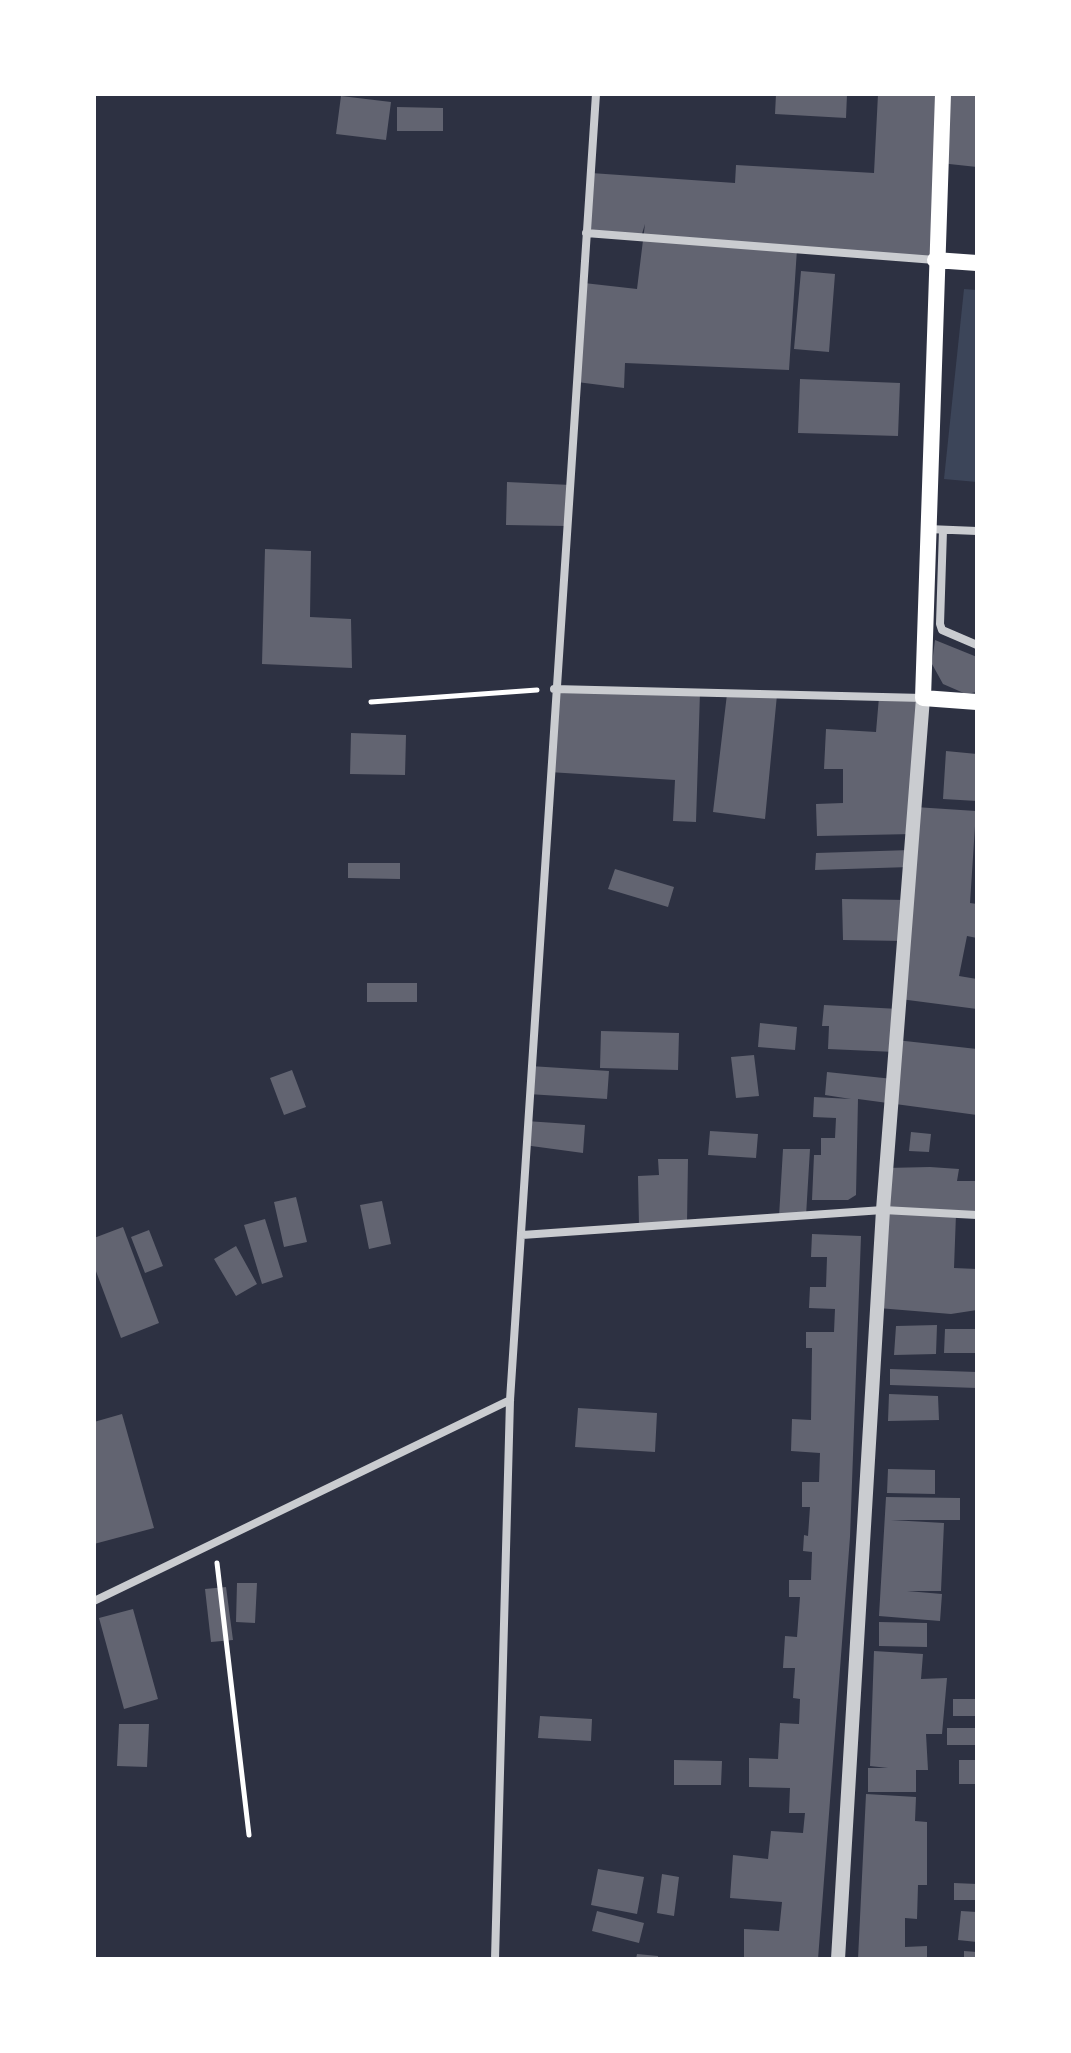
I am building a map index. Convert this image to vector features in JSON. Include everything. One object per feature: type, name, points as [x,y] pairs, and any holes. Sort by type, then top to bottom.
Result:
[{"type":"main road","points":[[943,94],[935,260],[936,529],[923,698],[977,702]]},
{"type":"main road","points":[[935,260],[977,263]]},
{"type":"street","points":[[495,1959],[510,1400],[554,689],[596,94]]},
{"type":"street","points":[[586,233],[935,260]]},
{"type":"street","points":[[977,531],[936,529],[942,630],[977,645]]},
{"type":"street","points":[[554,689],[923,698],[883,1210],[838,1959]]},
{"type":"street","points":[[522,1235],[883,1210],[977,1215]]},
{"type":"street","points":[[94,1601],[510,1400]]},
{"type":"path","points":[[371,702],[554,689]]},
{"type":"path","points":[[214,1542],[249,1835]]},
{"type":"shaded area","points":[[964,289],[977,290],[977,482],[944,479]]},
{"type":"building","points":[[776,94],[847,94],[846,118],[775,114]]},
{"type":"building","points":[[878,94],[977,94],[977,167],[940,163],[935,260],[797,249],[789,370],[625,363],[624,388],[577,382],[584,283],[637,289],[645,224],[641,237],[586,233],[591,173],[735,183],[736,165],[874,173]]},
{"type":"building","points":[[341,96],[391,102],[386,140],[336,134]]},
{"type":"building","points":[[397,107],[443,108],[443,131],[397,131]]},
{"type":"building","points":[[801,271],[835,274],[829,352],[794,349]]},
{"type":"building","points":[[800,379],[900,383],[898,436],[798,433]]},
{"type":"building","points":[[507,482],[571,485],[567,526],[506,525]]},
{"type":"building","points":[[265,549],[311,551],[310,617],[351,619],[352,668],[262,664]]},
{"type":"building","points":[[935,640],[977,657],[977,692],[966,694],[943,684],[932,664]]},
{"type":"building","points":[[554,689],[700,692],[696,822],[673,821],[675,780],[549,772]]},
{"type":"building","points":[[727,694],[777,695],[765,819],[713,812]]},
{"type":"building","points":[[879,697],[923,698],[915,807],[976,811],[970,903],[977,904],[977,938],[967,936],[959,976],[977,979],[977,1009],[900,999],[904,941],[843,940],[842,899],[907,900],[910,867],[815,870],[816,853],[911,850],[913,834],[817,836],[816,804],[843,803],[843,769],[824,769],[826,729],[876,732]]},
{"type":"building","points":[[351,733],[406,735],[405,775],[350,774]]},
{"type":"building","points":[[946,751],[977,754],[977,801],[943,799]]},
{"type":"building","points":[[348,863],[400,863],[400,879],[348,878]]},
{"type":"building","points":[[615,869],[674,887],[668,907],[608,889]]},
{"type":"building","points":[[367,983],[417,983],[417,1002],[367,1002]]},
{"type":"building","points":[[824,1005],[899,1009],[896,1040],[977,1049],[977,1115],[858,1099],[856,1195],[848,1200],[812,1200],[814,1155],[821,1155],[821,1138],[835,1138],[836,1118],[813,1117],[814,1097],[851,1099],[825,1095],[827,1072],[893,1079],[895,1052],[828,1049],[829,1026],[822,1026]]},
{"type":"building","points":[[760,1023],[797,1027],[795,1050],[758,1047]]},
{"type":"building","points":[[601,1031],[679,1033],[678,1070],[600,1068]]},
{"type":"building","points":[[754,1055],[759,1096],[736,1098],[731,1057]]},
{"type":"building","points":[[530,1066],[609,1071],[607,1099],[528,1094]]},
{"type":"building","points":[[292,1070],[306,1107],[284,1115],[270,1078]]},
{"type":"building","points":[[526,1121],[585,1125],[583,1153],[524,1145]]},
{"type":"building","points":[[710,1131],[758,1134],[756,1158],[708,1155]]},
{"type":"building","points":[[911,1132],[931,1134],[929,1152],[909,1151]]},
{"type":"building","points":[[783,1149],[810,1149],[806,1216],[779,1217]]},
{"type":"building","points":[[658,1159],[688,1159],[687,1223],[639,1226],[638,1176],[659,1175]]},
{"type":"building","points":[[886,1168],[959,1169],[957,1181],[977,1181],[977,1215],[956,1214],[954,1268],[977,1269],[977,1310],[951,1314],[878,1308]]},
{"type":"building","points":[[296,1197],[307,1242],[284,1247],[274,1202]]},
{"type":"building","points":[[382,1201],[391,1244],[369,1249],[360,1205]]},
{"type":"building","points":[[265,1219],[283,1277],[262,1284],[244,1225]]},
{"type":"building","points":[[123,1227],[159,1323],[121,1338],[94,1266],[94,1238]]},
{"type":"building","points":[[149,1230],[163,1266],[145,1273],[131,1237]]},
{"type":"building","points":[[812,1234],[861,1236],[850,1537],[818,1959],[744,1959],[744,1929],[779,1931],[782,1902],[730,1898],[733,1855],[768,1859],[771,1831],[803,1833],[805,1813],[789,1813],[790,1788],[749,1787],[749,1758],[778,1759],[780,1723],[799,1724],[800,1699],[793,1698],[795,1668],[783,1668],[785,1636],[797,1637],[800,1597],[789,1597],[789,1580],[811,1580],[812,1552],[803,1551],[804,1535],[808,1536],[810,1507],[802,1507],[802,1482],[819,1482],[820,1453],[791,1451],[792,1419],[811,1420],[812,1348],[806,1348],[806,1332],[834,1332],[835,1309],[809,1308],[810,1287],[826,1287],[827,1257],[811,1257]]},
{"type":"building","points":[[236,1246],[257,1284],[236,1296],[214,1259]]},
{"type":"building","points":[[937,1325],[936,1354],[894,1355],[896,1326]]},
{"type":"building","points":[[945,1329],[977,1329],[977,1353],[944,1353]]},
{"type":"building","points":[[890,1369],[977,1372],[977,1388],[890,1385]]},
{"type":"building","points":[[889,1394],[938,1396],[939,1420],[888,1421]]},
{"type":"building","points":[[578,1408],[657,1413],[655,1452],[575,1447]]},
{"type":"building","points":[[122,1414],[154,1528],[94,1544],[94,1422]]},
{"type":"building","points":[[888,1469],[935,1470],[935,1494],[887,1493]]},
{"type":"building","points":[[886,1497],[960,1498],[960,1520],[891,1520],[944,1523],[941,1591],[907,1591],[942,1594],[940,1621],[879,1616]]},
{"type":"building","points":[[237,1583],[257,1583],[255,1623],[236,1622]]},
{"type":"building","points":[[226,1587],[233,1640],[211,1642],[205,1589]]},
{"type":"building","points":[[133,1609],[158,1699],[124,1709],[99,1618]]},
{"type":"building","points":[[879,1622],[927,1623],[927,1647],[879,1646]]},
{"type":"building","points":[[874,1651],[923,1654],[921,1679],[947,1678],[942,1734],[926,1734],[928,1770],[916,1770],[916,1792],[868,1792],[868,1768],[888,1768],[870,1766]]},
{"type":"building","points":[[953,1699],[977,1699],[977,1716],[953,1716]]},
{"type":"building","points":[[540,1716],[592,1719],[591,1741],[538,1738]]},
{"type":"building","points":[[119,1724],[149,1724],[147,1767],[117,1766]]},
{"type":"building","points":[[947,1728],[977,1728],[977,1745],[947,1745]]},
{"type":"building","points":[[674,1760],[722,1761],[721,1785],[674,1785]]},
{"type":"building","points":[[959,1760],[977,1760],[977,1784],[959,1784]]},
{"type":"building","points":[[866,1794],[916,1797],[915,1821],[927,1822],[927,1885],[918,1885],[917,1919],[905,1918],[905,1947],[927,1946],[927,1959],[858,1959]]},
{"type":"building","points":[[598,1869],[644,1877],[637,1914],[591,1905]]},
{"type":"building","points":[[662,1874],[679,1877],[674,1916],[657,1913]]},
{"type":"building","points":[[954,1883],[977,1884],[977,1900],[954,1900]]},
{"type":"building","points":[[597,1911],[644,1923],[639,1943],[592,1931]]},
{"type":"building","points":[[961,1911],[977,1912],[977,1942],[958,1940]]},
{"type":"building","points":[[964,1951],[977,1952],[977,1959],[964,1959]]},
{"type":"building","points":[[637,1954],[658,1956],[658,1959],[636,1959]]}]
